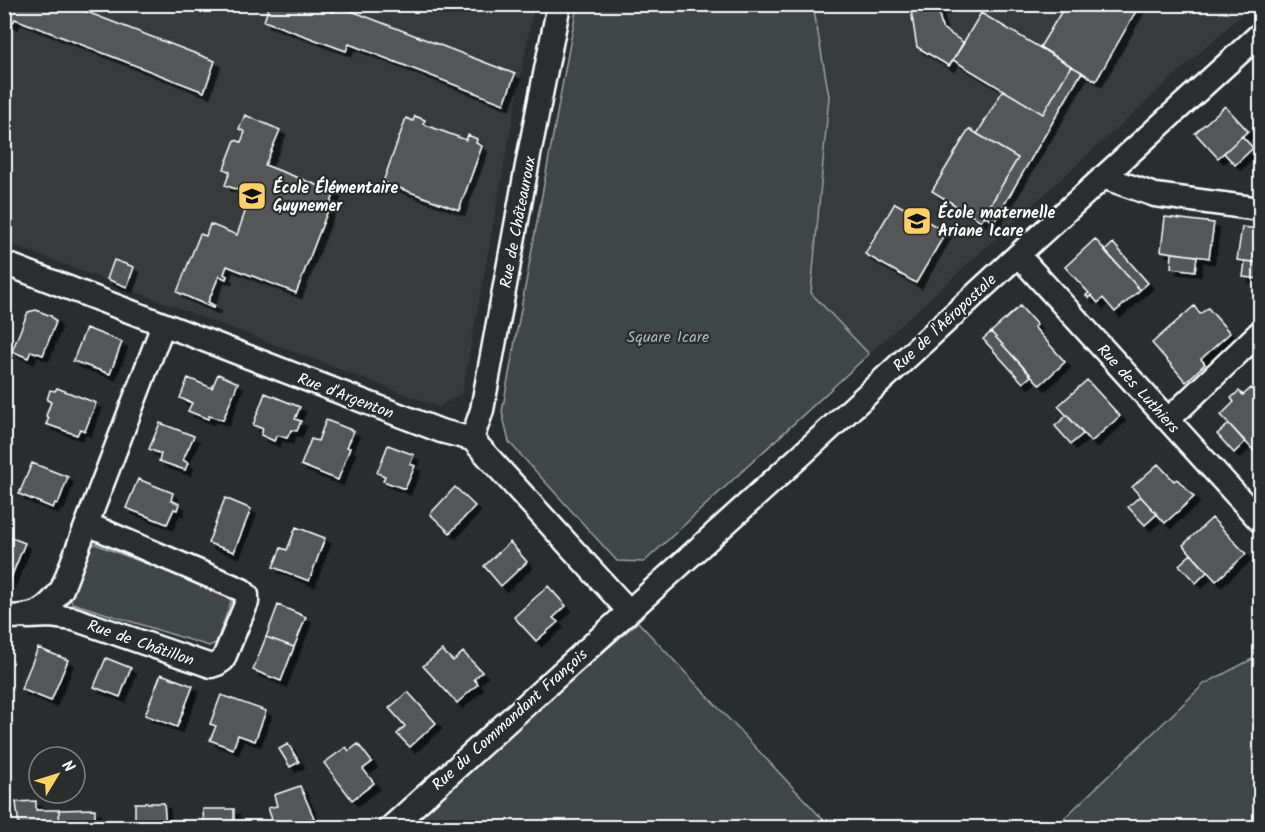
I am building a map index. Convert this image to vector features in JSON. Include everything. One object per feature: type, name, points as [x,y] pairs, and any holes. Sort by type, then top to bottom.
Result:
[{"type":"street","name":"Rue de Châteauroux","points":[[472,439],[482,410],[559,4]]},
{"type":"street","name":"Rue de l'Aéropostale","points":[[628,610],[803,453],[1260,34]]},
{"type":"street","points":[[1103,177],[1155,195],[1260,209]]},
{"type":"street","name":"Rue des Luthiers","points":[[1018,255],[1260,521]]},
{"type":"street","name":"Rue d'Argenton","points":[[4,263],[441,431],[472,439]]},
{"type":"street","points":[[28,617],[44,609],[62,589],[163,324]]},
{"type":"street","points":[[1168,420],[1260,332]]},
{"type":"street","points":[[472,439],[628,610]]},
{"type":"street","name":"Rue de Châtillon","points":[[4,617],[51,616],[74,620],[210,666],[223,660],[247,602],[247,595],[242,590],[87,524]]},
{"type":"street","name":"Rue du Commandant François","points":[[390,828],[628,610]]},
{"type":"shaded area","name":"École Élémentaire Guynemer","points":[[4,5],[534,5],[462,393],[439,407],[5,242]]},
{"type":"shaded area","name":"École maternelle Ariane Icare","points":[[813,5],[1252,5],[869,354],[811,293],[829,96]]},
{"type":"green space","name":"Square Icare","points":[[577,5],[813,5],[829,96],[811,293],[869,354],[644,562],[617,561],[509,442],[502,412]]},
{"type":"green space","points":[[95,544],[230,596],[231,602],[216,643],[209,646],[72,603],[69,598],[88,548]]},
{"type":"green space","points":[[638,622],[830,827],[403,828]]},
{"type":"green space","points":[[1260,655],[1260,827],[1055,827],[1204,684]]},
{"type":"building","points":[[4,4],[66,4],[215,61],[204,92],[15,19],[12,24],[4,21]]},
{"type":"building","points":[[270,4],[313,4],[334,12],[336,5],[515,74],[504,104],[349,44],[346,51],[264,21]]},
{"type":"building","points":[[910,4],[962,4],[938,9],[942,28],[964,43],[949,66],[917,47]]},
{"type":"building","points":[[1066,4],[1140,4],[1096,81],[1040,47]]},
{"type":"building","points":[[981,13],[1071,66],[1043,114],[953,60]]},
{"type":"building","points":[[1071,66],[1082,72],[994,222],[984,216],[1018,158],[977,134],[1003,90],[1043,114]]},
{"type":"building","points":[[1225,106],[1248,131],[1218,158],[1195,133]]},
{"type":"building","points":[[245,115],[280,130],[265,165],[335,192],[296,293],[227,266],[224,274],[227,276],[226,279],[219,276],[208,302],[215,306],[213,308],[177,292],[200,234],[206,236],[210,224],[237,235],[251,195],[225,185],[230,172],[224,169],[235,140],[241,142],[245,132],[239,129]]},
{"type":"building","points":[[415,116],[425,120],[423,124],[466,140],[468,135],[477,139],[476,143],[482,146],[459,210],[383,182],[406,118],[413,121]]},
{"type":"building","points":[[969,129],[1018,158],[981,221],[932,191]]},
{"type":"building","points":[[1242,136],[1253,148],[1235,165],[1224,153]]},
{"type":"building","points":[[895,203],[946,232],[916,283],[865,254]]},
{"type":"building","points":[[1165,217],[1214,223],[1209,258],[1161,251]]},
{"type":"building","points":[[1242,227],[1260,229],[1260,263],[1237,260]]},
{"type":"building","points":[[1095,239],[1140,290],[1115,312],[1103,298],[1098,303],[1091,295],[1089,298],[1086,295],[1089,293],[1065,267]]},
{"type":"building","points":[[1113,243],[1148,283],[1140,290],[1105,251]]},
{"type":"building","points":[[1172,253],[1197,256],[1195,271],[1171,268]]},
{"type":"building","points":[[114,260],[134,267],[127,287],[107,279]]},
{"type":"building","points":[[1245,261],[1260,263],[1260,279],[1243,277]]},
{"type":"building","points":[[1020,306],[1037,325],[1034,327],[1065,362],[1040,385],[991,332]]},
{"type":"building","points":[[1194,306],[1200,314],[1208,308],[1230,333],[1201,359],[1205,364],[1186,382],[1152,343]]},
{"type":"building","points":[[36,310],[51,316],[56,322],[43,355],[31,351],[28,358],[12,351],[28,312]]},
{"type":"building","points":[[86,328],[122,342],[110,374],[73,361]]},
{"type":"building","points":[[991,332],[1031,376],[1023,383],[983,339]]},
{"type":"building","points":[[218,374],[238,383],[223,420],[209,416],[208,419],[188,411],[192,403],[180,398],[188,378],[212,388]]},
{"type":"building","points":[[1087,380],[1120,416],[1091,442],[1058,406]]},
{"type":"building","points":[[57,388],[96,403],[85,431],[80,429],[77,435],[46,424],[51,402],[47,400],[50,390],[55,391]]},
{"type":"building","points":[[1251,388],[1260,398],[1260,445],[1254,451],[1221,415],[1234,402],[1231,398],[1239,391],[1243,395]]},
{"type":"building","points":[[265,393],[300,407],[295,419],[301,421],[297,431],[291,430],[287,438],[277,435],[274,441],[261,435],[263,429],[253,425]]},
{"type":"building","points":[[1067,415],[1083,434],[1071,444],[1055,426]]},
{"type":"building","points":[[326,420],[354,431],[338,480],[301,465],[311,439],[318,441]]},
{"type":"building","points":[[160,423],[194,436],[183,460],[188,463],[185,470],[159,461],[161,454],[149,449]]},
{"type":"building","points":[[1229,424],[1245,442],[1234,453],[1217,434]]},
{"type":"building","points":[[388,445],[414,455],[410,464],[415,466],[405,489],[383,481],[385,476],[377,473]]},
{"type":"building","points":[[32,463],[68,477],[58,504],[55,503],[53,508],[19,494]]},
{"type":"building","points":[[1158,464],[1194,497],[1165,523],[1132,487]]},
{"type":"building","points":[[138,479],[173,493],[171,500],[179,504],[167,524],[126,508]]},
{"type":"building","points":[[455,487],[475,506],[450,533],[430,514]]},
{"type":"building","points":[[1140,496],[1157,514],[1145,525],[1128,507]]},
{"type":"building","points":[[225,498],[251,509],[234,552],[208,543]]},
{"type":"building","points":[[1212,518],[1246,554],[1216,581],[1183,545]]},
{"type":"building","points":[[296,527],[325,538],[309,581],[273,567],[281,548],[287,550]]},
{"type":"building","points":[[4,535],[25,543],[8,585],[4,584]]},
{"type":"building","points":[[510,542],[527,562],[501,586],[484,566]]},
{"type":"building","points":[[1191,554],[1207,572],[1196,583],[1179,565]]},
{"type":"building","points":[[548,586],[566,606],[553,618],[558,622],[536,641],[514,617]]},
{"type":"building","points":[[278,605],[306,617],[294,647],[266,637]]},
{"type":"building","points":[[266,637],[294,647],[281,681],[253,670]]},
{"type":"building","points":[[38,648],[68,660],[51,701],[21,689]]},
{"type":"building","points":[[442,650],[453,661],[463,652],[482,672],[474,679],[478,684],[457,703],[423,666]]},
{"type":"building","points":[[106,658],[131,668],[120,697],[94,687]]},
{"type":"building","points":[[161,674],[193,686],[177,727],[145,715]]},
{"type":"building","points":[[408,692],[436,723],[410,747],[397,734],[405,726],[389,708]]},
{"type":"building","points":[[221,695],[266,711],[255,741],[238,735],[233,749],[210,740],[216,726],[210,724]]},
{"type":"building","points":[[288,744],[299,762],[290,767],[279,749]]},
{"type":"building","points":[[358,744],[372,762],[363,769],[374,783],[352,800],[324,763],[346,747],[349,751]]},
{"type":"building","points":[[300,786],[314,818],[308,820],[311,828],[275,828],[268,808],[277,806],[274,795]]},
{"type":"building","points":[[27,801],[27,805],[36,805],[36,810],[59,810],[60,828],[19,826],[16,802]]},
{"type":"building","points":[[135,803],[164,803],[166,828],[125,828],[125,821],[135,821]]},
{"type":"building","points":[[95,809],[95,828],[60,828],[59,810]]},
{"type":"building","points":[[203,809],[234,809],[234,828],[204,828]]},
{"type":"place","name":"École Élémentaire Guynemer","points":[[252,196]]},
{"type":"place","name":"École maternelle Ariane Icare","points":[[917,221]]}]
